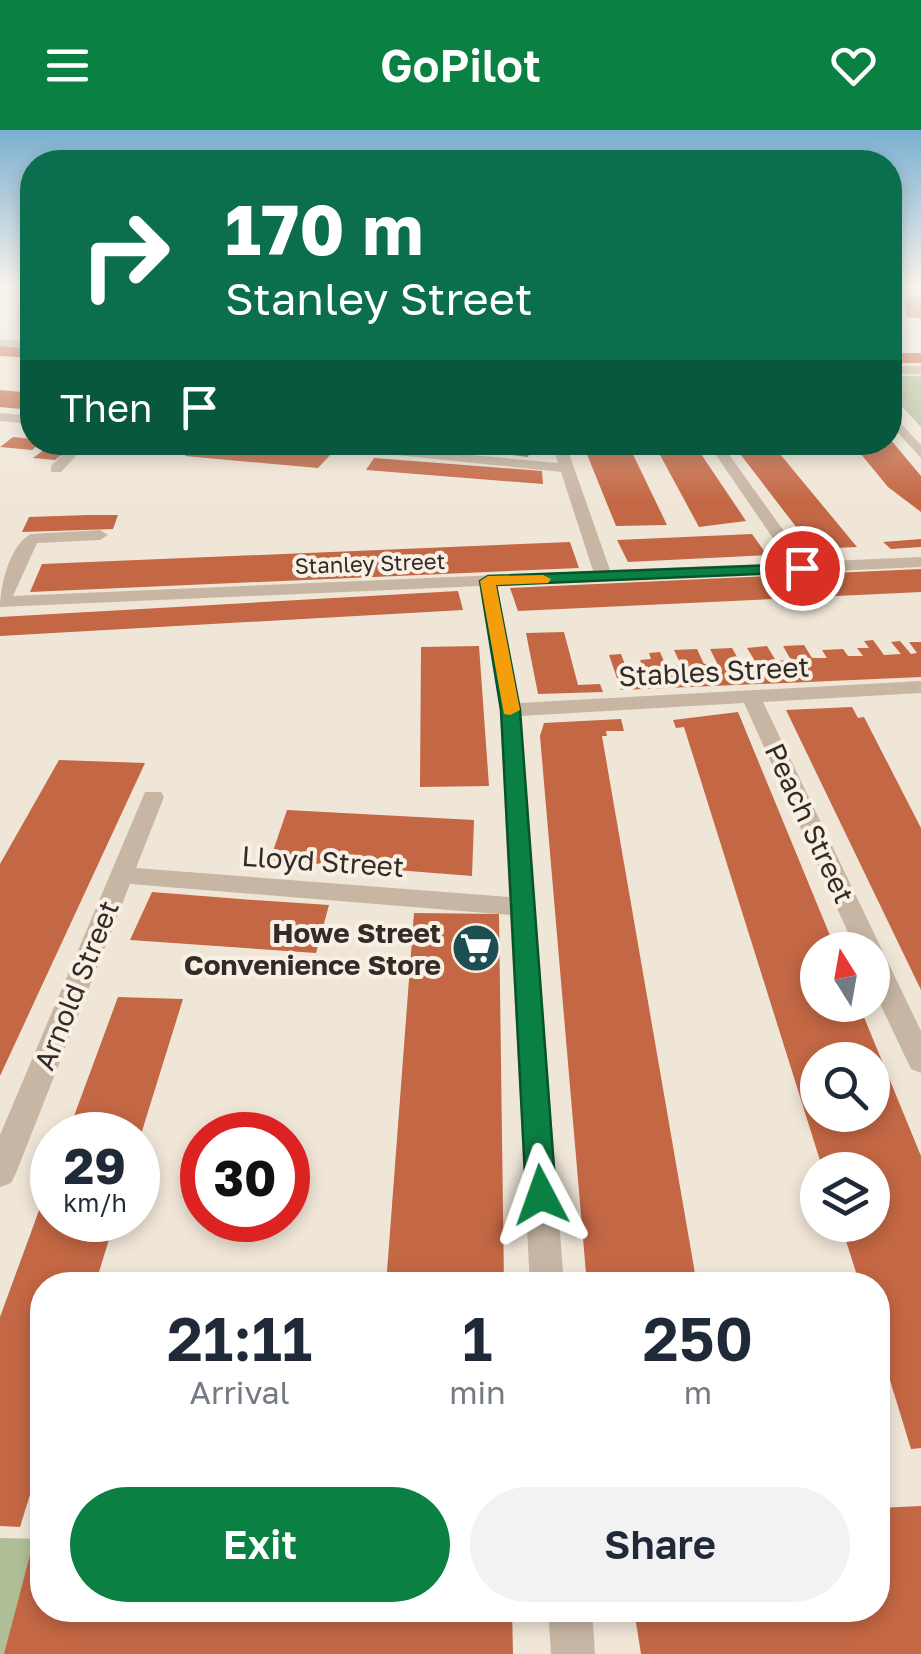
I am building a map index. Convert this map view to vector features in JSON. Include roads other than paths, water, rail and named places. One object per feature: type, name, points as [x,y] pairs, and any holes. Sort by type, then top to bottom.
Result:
[{"type":"street","points":[[902,431],[921,454]]},
{"type":"street","points":[[56,469],[70,455]]},
{"type":"street","points":[[420,455],[565,468]]},
{"type":"street","points":[[562,455],[604,578]]},
{"type":"street","points":[[722,455],[802,568]]},
{"type":"street","points":[[0,602],[31,540],[100,535]]},
{"type":"street","name":"Stanley Street","points":[[0,602],[921,562]]},
{"type":"street","points":[[488,581],[510,710],[546,1272]]},
{"type":"street","name":"Stables Street","points":[[510,710],[921,687]]},
{"type":"street","name":"Peach Street","points":[[750,697],[861,932]]},
{"type":"street","name":"Arnold Street","points":[[0,1173],[153,798]]},
{"type":"street","name":"Lloyd Street","points":[[120,876],[523,906]]},
{"type":"street","points":[[890,995],[921,1060]]},
{"type":"street","points":[[571,1622],[573,1654]]},
{"type":"place","name":"Howe Street Convenience Store","points":[[476,948]]}]
